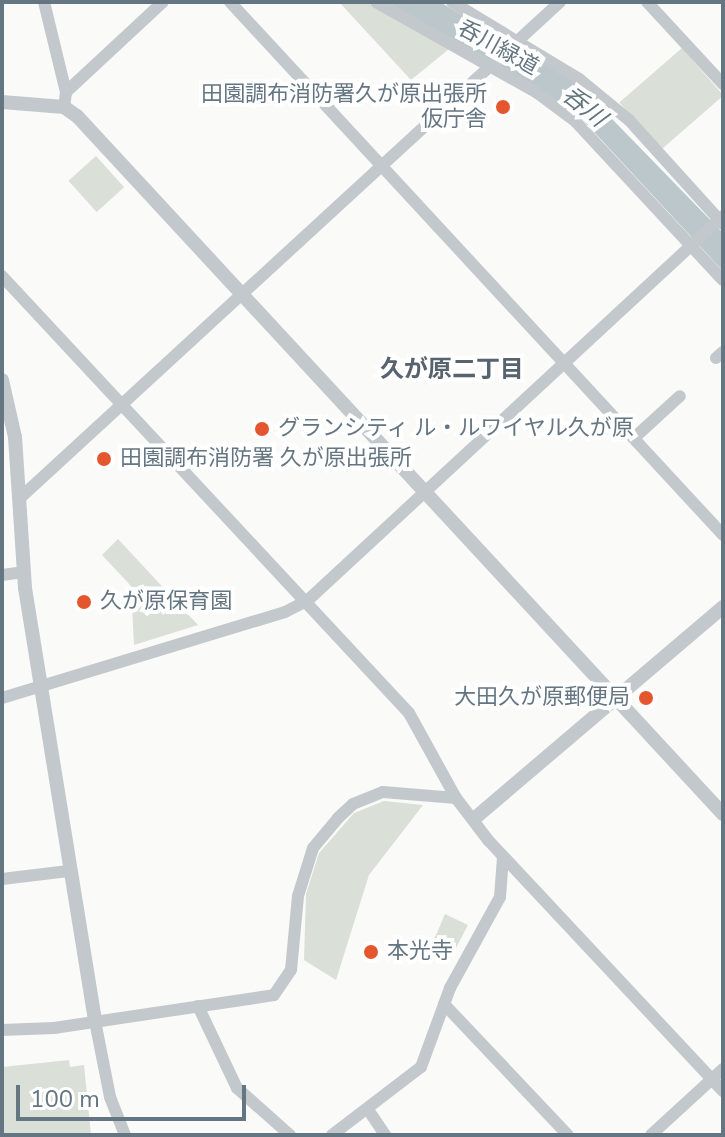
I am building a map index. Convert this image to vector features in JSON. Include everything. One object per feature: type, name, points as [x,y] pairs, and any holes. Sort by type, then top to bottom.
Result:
[{"type":"street","points":[[44,2],[65,99],[723,814]]},
{"type":"street","points":[[2,102],[65,99],[163,2]]},
{"type":"street","points":[[230,2],[723,535]]},
{"type":"street","name":"呑川緑道","points":[[376,2],[492,65],[575,121],[693,244],[723,280]]},
{"type":"street","points":[[2,698],[40,688],[51,680],[285,612],[307,601],[720,221],[629,120],[579,79],[452,2]]},
{"type":"street","points":[[20,498],[560,2]]},
{"type":"street","points":[[647,2],[723,84]]},
{"type":"street","points":[[2,276],[124,403],[409,713],[456,798],[503,857],[723,1091]]},
{"type":"street","points":[[3,386],[20,498],[23,572],[69,871],[110,1097],[125,1135]]},
{"type":"street","points":[[634,438],[680,396]]},
{"type":"street","points":[[2,575],[23,572]]},
{"type":"street","points":[[475,818],[723,607]]},
{"type":"street","points":[[2,1030],[95,1021],[270,997],[283,989],[291,970],[298,896],[313,848],[353,804],[383,792],[456,798]]},
{"type":"street","points":[[332,1135],[360,1111],[369,1111],[421,1067],[444,1004],[500,897],[503,857]]},
{"type":"street","points":[[2,879],[69,871]]},
{"type":"street","points":[[444,1004],[568,1135]]},
{"type":"street","points":[[198,1006],[237,1088],[290,1135]]},
{"type":"street","points":[[651,1135],[723,1069]]},
{"type":"street","points":[[369,1111],[385,1135]]},
{"type":"shaded area","points":[[339,2],[366,2],[449,49],[411,80]]},
{"type":"shaded area","points":[[682,48],[723,96],[661,150],[619,102]]},
{"type":"shaded area","points":[[96,156],[124,187],[97,212],[69,181]]},
{"type":"shaded area","points":[[118,539],[198,625],[134,645],[131,586],[102,555]]},
{"type":"shaded area","points":[[384,801],[423,805],[369,875],[336,980],[304,960],[306,894],[319,853],[354,813]]},
{"type":"shaded area","points":[[445,914],[468,925],[448,963],[431,958],[430,949]]},
{"type":"shaded area","points":[[69,1060],[70,1067],[84,1065],[91,1135],[4,1135],[2,1067]]},
{"type":"water","name":"呑川","points":[[388,2],[440,2],[579,85],[723,233],[723,271],[582,119]]},
{"type":"place","name":"田園調布消防署久が原出張所 仮庁舎","points":[[503,107]]},
{"type":"place","name":"グランシティ ル・ルワイヤル久が原","points":[[262,429]]},
{"type":"place","name":"田園調布消防署 久が原出張所","points":[[104,459]]},
{"type":"place","name":"久が原保育園","points":[[84,602]]},
{"type":"place","name":"大田久が原郵便局","points":[[646,698]]},
{"type":"place","name":"本光寺","points":[[371,952]]},
{"type":"district","name":"久が原二丁目","points":[[452,370]]}]
